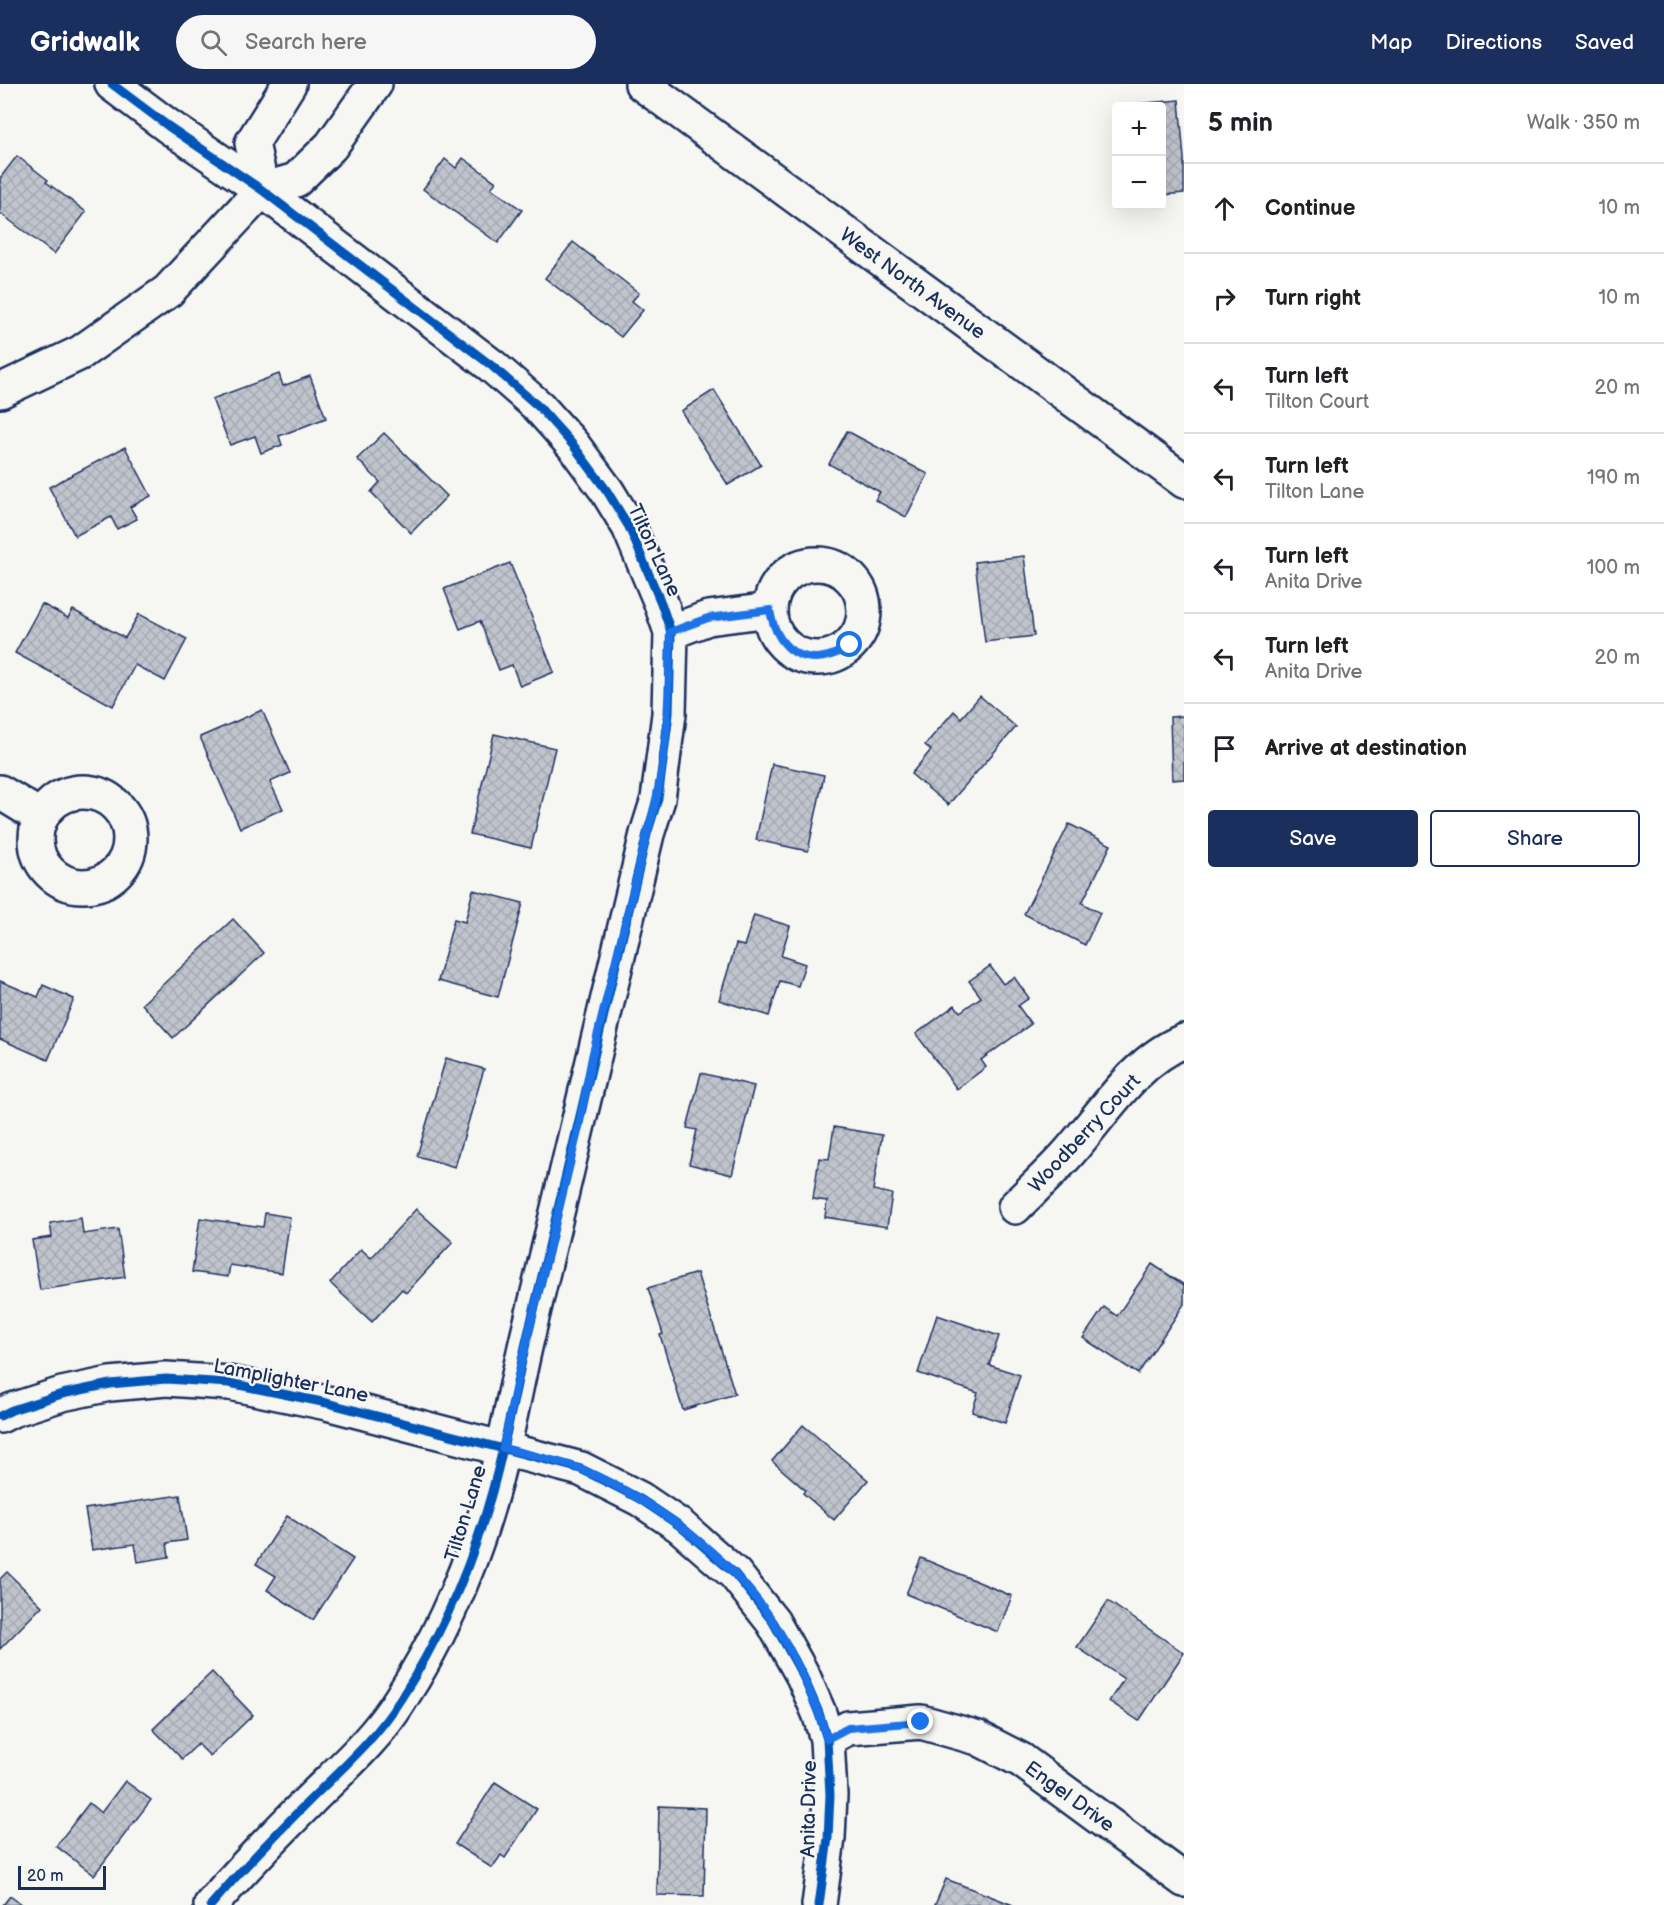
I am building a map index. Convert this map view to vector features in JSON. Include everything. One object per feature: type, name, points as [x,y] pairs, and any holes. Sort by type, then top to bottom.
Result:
[{"type":"street","name":"Tilton Lane","points":[[112,84],[168,126],[262,190],[475,352],[539,408],[573,445],[607,491],[629,527],[661,603],[670,632],[669,714],[658,799],[647,834],[592,1057],[579,1127],[519,1372],[503,1448],[480,1532],[443,1624],[399,1703],[372,1739],[275,1834],[211,1905]]},
{"type":"street","points":[[262,190],[252,143],[289,84]]},
{"type":"street","points":[[0,391],[80,353],[168,291],[262,190],[296,180],[331,146],[375,84]]},
{"type":"street","name":"West North Avenue","points":[[642,84],[1184,481]]},
{"type":"street","points":[[670,632],[708,618],[770,610]]},
{"type":"street","points":[[0,792],[41,817]]},
{"type":"street","name":"Woodberry Court","points":[[1015,1207],[1063,1159],[1126,1082],[1170,1046],[1184,1041]]},
{"type":"street","name":"Lamplighter Lane","points":[[0,1416],[62,1394],[110,1384],[166,1379],[229,1383],[327,1403],[503,1448]]},
{"type":"street","name":"Anita Drive","points":[[503,1448],[581,1469],[640,1499],[680,1526],[735,1574],[773,1622],[802,1676],[819,1713],[827,1739],[830,1795],[828,1838],[819,1905]]},
{"type":"street","name":"Anita Drive","points":[[827,1739],[848,1728],[921,1722],[946,1729]]},
{"type":"street","name":"Engel Drive","points":[[946,1729],[978,1738],[1020,1761],[1184,1880]]},
{"type":"building","points":[[1179,100],[1184,159],[1184,193],[1166,195],[1166,102],[1158,102]]},
{"type":"building","points":[[17,156],[48,180],[46,182],[86,212],[54,254],[0,213],[0,178]]},
{"type":"building","points":[[463,158],[496,182],[491,188],[522,210],[498,243],[423,189],[445,159],[456,168]]},
{"type":"building","points":[[573,242],[639,293],[632,301],[643,310],[621,337],[545,278]]},
{"type":"building","points":[[279,374],[283,386],[310,376],[326,418],[279,436],[282,445],[261,453],[255,436],[230,445],[212,399]]},
{"type":"building","points":[[714,390],[761,465],[728,485],[681,411]]},
{"type":"building","points":[[847,431],[928,474],[906,517],[875,500],[880,492],[829,464]]},
{"type":"building","points":[[384,433],[447,496],[411,533],[371,492],[380,482],[357,459]]},
{"type":"building","points":[[125,447],[151,496],[130,507],[137,519],[117,529],[111,517],[75,536],[49,487]]},
{"type":"building","points":[[1024,556],[1034,636],[985,642],[975,562]]},
{"type":"building","points":[[510,563],[554,672],[520,686],[512,665],[499,670],[480,621],[460,629],[444,589]]},
{"type":"building","points":[[42,604],[68,618],[73,610],[125,638],[139,614],[187,639],[165,681],[135,665],[113,706],[15,653]]},
{"type":"building","points":[[980,696],[1016,727],[948,805],[911,774],[931,750],[925,745],[954,711],[961,718]]},
{"type":"building","points":[[262,710],[290,773],[270,782],[283,809],[240,828],[200,737]]},
{"type":"building","points":[[1184,716],[1184,779],[1172,780],[1170,717]]},
{"type":"building","points":[[494,734],[555,748],[531,848],[470,834]]},
{"type":"building","points":[[772,764],[824,775],[808,851],[756,840]]},
{"type":"building","points":[[1069,824],[1111,845],[1082,903],[1100,913],[1085,945],[1024,914]]},
{"type":"building","points":[[473,890],[523,903],[498,997],[438,981],[454,919],[465,922]]},
{"type":"building","points":[[754,915],[790,926],[781,956],[805,964],[798,986],[780,981],[769,1016],[719,1000],[736,944],[744,946]]},
{"type":"building","points":[[233,919],[264,953],[173,1038],[142,1004]]},
{"type":"building","points":[[990,966],[1003,984],[1014,977],[1029,998],[1018,1006],[1031,1024],[981,1060],[986,1067],[957,1089],[916,1034],[955,1005],[960,1012],[981,997],[969,981]]},
{"type":"building","points":[[0,981],[38,997],[43,985],[74,999],[48,1060],[0,1039]]},
{"type":"building","points":[[446,1058],[484,1069],[455,1167],[417,1156]]},
{"type":"building","points":[[701,1073],[754,1086],[732,1175],[689,1164],[697,1130],[687,1128]]},
{"type":"building","points":[[834,1127],[882,1135],[873,1190],[892,1194],[887,1227],[825,1217],[827,1201],[813,1199],[819,1158],[829,1159]]},
{"type":"building","points":[[416,1209],[453,1242],[406,1293],[402,1289],[372,1322],[330,1283],[361,1249],[371,1258]]},
{"type":"building","points":[[265,1213],[290,1217],[282,1273],[230,1265],[228,1277],[192,1272],[200,1218],[263,1227]]},
{"type":"building","points":[[81,1218],[83,1234],[118,1229],[125,1277],[40,1290],[32,1240],[52,1237],[50,1223]]},
{"type":"building","points":[[1152,1264],[1184,1285],[1184,1304],[1138,1374],[1083,1338],[1104,1307],[1117,1316]]},
{"type":"building","points":[[697,1273],[735,1394],[683,1410],[648,1288]]},
{"type":"building","points":[[937,1315],[999,1336],[989,1365],[1020,1375],[1005,1423],[972,1412],[978,1393],[918,1373]]},
{"type":"building","points":[[803,1425],[868,1480],[834,1520],[803,1493],[805,1490],[772,1461]]},
{"type":"building","points":[[180,1495],[187,1540],[167,1543],[169,1557],[138,1562],[135,1544],[92,1550],[85,1509]]},
{"type":"building","points":[[287,1516],[353,1559],[313,1620],[267,1590],[276,1576],[256,1564]]},
{"type":"building","points":[[921,1558],[1012,1596],[998,1632],[906,1594]]},
{"type":"building","points":[[7,1572],[42,1606],[0,1649],[0,1579]]},
{"type":"building","points":[[1108,1601],[1184,1653],[1139,1721],[1109,1701],[1124,1679],[1077,1647]]},
{"type":"building","points":[[212,1672],[253,1715],[210,1756],[198,1744],[182,1759],[153,1729]]},
{"type":"building","points":[[125,1781],[151,1800],[94,1875],[56,1846],[89,1803],[101,1813]]},
{"type":"building","points":[[495,1782],[537,1809],[505,1858],[501,1855],[492,1868],[455,1844]]},
{"type":"building","points":[[659,1806],[706,1808],[704,1896],[657,1895]]},
{"type":"building","points":[[946,1879],[1013,1905],[935,1905]]},
{"type":"building","points":[[10,1896],[22,1905],[3,1905]]},
{"type":"cycle path","points":[[112,84],[168,126],[262,190],[492,366],[539,407],[573,445],[607,491],[629,527],[671,632],[669,714],[658,799],[647,834],[526,1341],[507,1433],[475,1547],[434,1641],[391,1714],[358,1753],[271,1839],[211,1905]]},
{"type":"cycle path","points":[[0,1416],[62,1394],[110,1384],[166,1379],[229,1383],[327,1403],[581,1469],[640,1499],[680,1526],[735,1574],[773,1622],[803,1676],[827,1739],[830,1795],[828,1838],[819,1905]]},
{"type":"route","points":[[850,645],[837,655],[822,658],[806,657],[792,651],[780,640],[772,626],[770,610],[708,618],[670,632],[669,714],[658,799],[647,834],[592,1057],[579,1127],[519,1372],[503,1448],[581,1469],[640,1499],[680,1526],[735,1574],[773,1622],[802,1676],[819,1713],[827,1739],[848,1728],[921,1722]]}]
